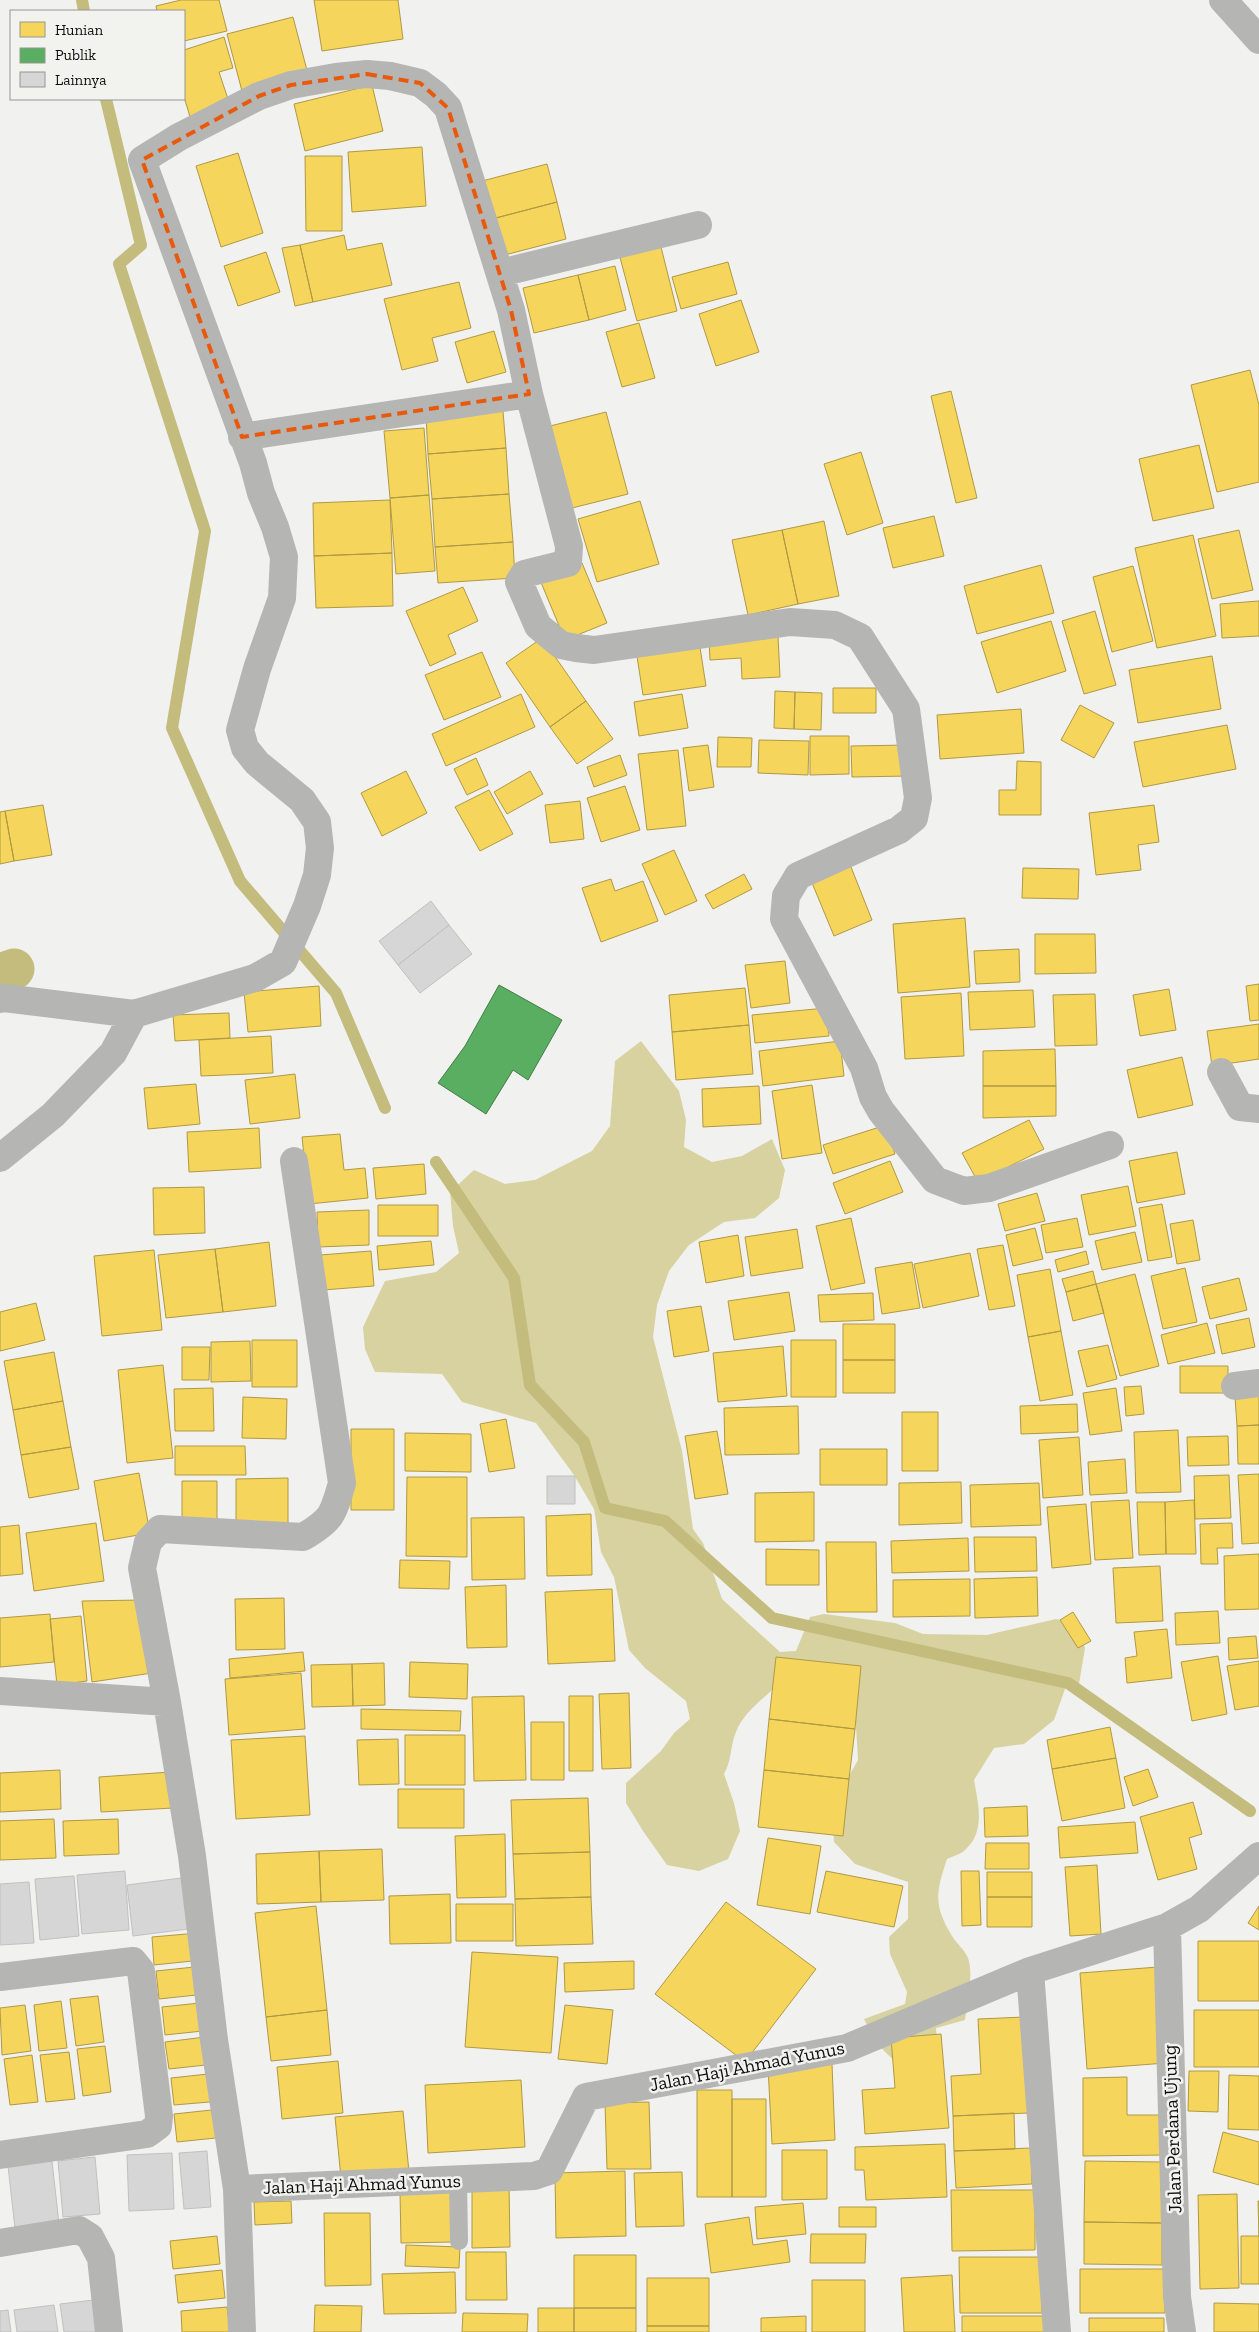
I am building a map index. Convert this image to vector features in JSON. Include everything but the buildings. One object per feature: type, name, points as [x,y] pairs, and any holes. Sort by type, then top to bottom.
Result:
[{"type":"street","points":[[1223,0],[1259,40]]},
{"type":"street","points":[[0,1000],[4,998],[134,1014],[255,978],[283,962],[307,906],[317,875],[319,857],[317,822],[302,800],[258,763],[245,748],[240,730],[282,598],[284,557],[275,527],[261,493],[253,463],[142,160],[179,137],[259,96],[291,85],[367,74],[390,76],[420,84],[436,95],[448,108],[511,310],[529,394],[570,555],[568,564],[524,574],[519,582],[538,626],[561,645],[594,650],[790,622],[835,625],[860,637],[906,709],[918,798],[914,818],[899,830],[798,876],[786,896],[784,918],[864,1068],[877,1104],[935,1180],[964,1191],[989,1188],[1110,1145]]},
{"type":"street","points":[[500,274],[698,225]]},
{"type":"street","points":[[242,436],[529,394]]},
{"type":"street","points":[[0,1158],[53,1115],[114,1053],[134,1014]]},
{"type":"street","points":[[1222,1072],[1240,1107],[1259,1109]]},
{"type":"street","points":[[242,2332],[237,2189],[214,2040],[192,1856],[167,1702],[142,1568],[148,1542],[160,1529],[303,1537],[320,1527],[334,1512],[342,1483],[294,1160]]},
{"type":"street","points":[[0,1691],[167,1702]]},
{"type":"street","name":"Jalan Haji Ahmad Yunus","points":[[237,2189],[534,2176],[549,2171],[586,2098],[847,2048],[1030,1971],[1167,1926],[1199,1909],[1259,1856]]},
{"type":"street","name":"Jalan Perdana Ujung","points":[[1167,1926],[1177,2297],[1182,2332]]},
{"type":"street","points":[[0,1977],[132,1961],[141,1971],[160,2116],[158,2126],[147,2134],[0,2155]]},
{"type":"street","points":[[1030,1971],[1057,2332]]},
{"type":"street","points":[[0,2243],[79,2230],[90,2237],[101,2258],[109,2332]]},
{"type":"lane","points":[[458,2180],[459,2241]]},
{"type":"highlighted area","points":[[367,74],[420,83],[448,108],[511,310],[529,394],[242,437],[142,160],[259,96],[291,85]]},
{"type":"shaded area","points":[[641,1041],[679,1091],[686,1120],[684,1147],[712,1162],[742,1156],[772,1139],[785,1170],[779,1198],[755,1218],[724,1222],[689,1245],[669,1271],[657,1305],[653,1337],[682,1451],[693,1529],[703,1543],[722,1599],[780,1652],[796,1651],[810,1617],[824,1614],[895,1623],[923,1634],[987,1635],[1056,1619],[1076,1622],[1085,1648],[1079,1684],[1065,1689],[1054,1720],[1024,1744],[994,1748],[974,1780],[979,1817],[976,1835],[972,1843],[965,1850],[947,1859],[940,1881],[939,1907],[952,1936],[967,1955],[970,1965],[970,1989],[965,2020],[936,2028],[939,2069],[907,2073],[876,2043],[864,2019],[905,2004],[907,1992],[890,1954],[889,1937],[908,1919],[908,1882],[855,1864],[834,1842],[832,1806],[858,1760],[856,1726],[844,1712],[772,1690],[742,1720],[734,1737],[724,1774],[734,1803],[740,1831],[728,1859],[699,1871],[667,1865],[626,1803],[626,1783],[661,1751],[674,1733],[690,1719],[686,1701],[645,1668],[629,1650],[614,1577],[601,1552],[594,1509],[574,1475],[536,1423],[462,1402],[442,1374],[375,1372],[365,1349],[363,1327],[385,1281],[436,1272],[459,1253],[453,1226],[450,1192],[474,1170],[505,1184],[535,1180],[592,1151],[610,1126],[615,1061]]},
{"type":"waterway","points":[[82,0],[84,10]]},
{"type":"waterway","points":[[106,100],[141,245],[119,264],[205,531],[172,728],[240,881],[336,993],[385,1108]]},
{"type":"waterway","points":[[0,974],[14,969]]},
{"type":"waterway","points":[[436,1162],[514,1278],[530,1385],[584,1442],[605,1508],[665,1521],[772,1618],[1068,1683],[1250,1811]]}]
